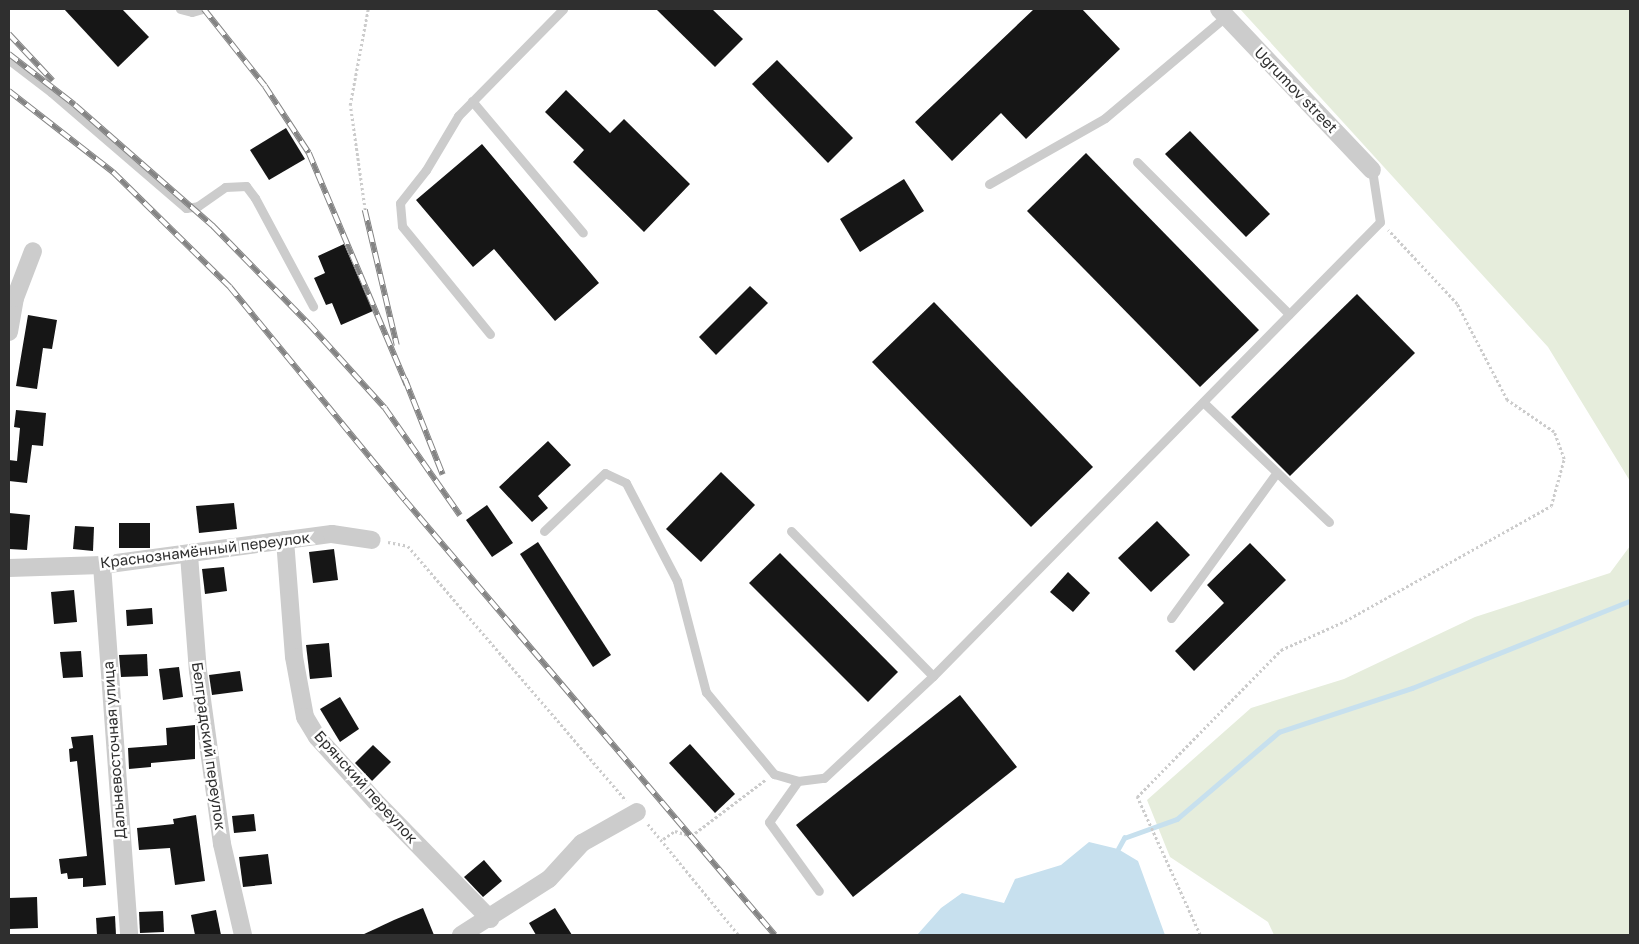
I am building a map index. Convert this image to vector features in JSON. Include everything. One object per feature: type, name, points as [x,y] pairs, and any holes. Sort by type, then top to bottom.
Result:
[{"type":"street","name":"Ugrumov street","points":[[1222,12],[1372,170]]},
{"type":"street","points":[[9,332],[15,298],[33,251]]},
{"type":"street","name":"Краснознамённый переулок","points":[[9,568],[102,565],[189,555],[332,534],[372,540]]},
{"type":"street","name":"Брянский переулок","points":[[286,540],[294,657],[305,717],[317,738],[368,794],[490,919]]},
{"type":"street","name":"Белградский переулок","points":[[189,555],[198,671],[220,824],[243,935]]},
{"type":"street","name":"Дальневосточная улица","points":[[102,565],[129,935]]},
{"type":"street","points":[[461,935],[490,919],[549,880],[582,843],[637,812]]},
{"type":"lane","points":[[180,9],[192,12],[202,9]]},
{"type":"lane","points":[[490,334],[402,226],[400,203],[426,170],[458,116],[563,9]]},
{"type":"lane","points":[[989,184],[1105,118],[1222,12]]},
{"type":"lane","points":[[9,60],[51,92],[186,208],[198,206],[225,187],[241,185],[250,190],[313,306]]},
{"type":"lane","points":[[472,101],[583,233]]},
{"type":"lane","points":[[1137,162],[1289,314]]},
{"type":"lane","points":[[544,530],[605,473],[626,483],[677,581],[706,692],[774,774],[798,781],[824,778],[933,676],[1380,222],[1372,170]]},
{"type":"lane","points":[[1203,402],[1329,522]]},
{"type":"lane","points":[[1170,618],[1277,472]]},
{"type":"lane","points":[[791,531],[933,676]]},
{"type":"lane","points":[[798,781],[769,822],[819,891]]},
{"type":"path","points":[[365,210],[350,105],[368,9]]},
{"type":"path","points":[[1200,935],[1137,797],[1281,650],[1345,621],[1551,506],[1564,459],[1554,432],[1507,400],[1457,304],[1380,222]]},
{"type":"path","points":[[372,540],[408,546],[637,812],[663,839],[739,935]]},
{"type":"path","points":[[663,839],[675,831],[691,836],[774,774]]},
{"type":"green space","points":[[1240,9],[1630,9],[1630,481],[1548,347]]},
{"type":"green space","points":[[1630,546],[1630,935],[1274,935],[1268,922],[1170,857],[1147,800],[1251,708],[1344,679],[1475,617],[1610,573]]},
{"type":"water","points":[[1089,842],[1118,849],[1138,861],[1165,935],[917,935],[941,908],[962,893],[1004,903],[1015,879],[1061,865]]},
{"type":"building","points":[[64,9],[122,9],[149,37],[118,67]]},
{"type":"building","points":[[656,9],[712,9],[743,39],[715,67]]},
{"type":"building","points":[[1034,9],[1082,9],[1120,49],[1026,139],[1001,113],[952,161],[915,122]]},
{"type":"building","points":[[777,60],[853,138],[828,163],[752,84]]},
{"type":"building","points":[[566,90],[610,133],[624,119],[690,184],[644,232],[573,162],[584,150],[545,112]]},
{"type":"building","points":[[286,128],[305,159],[269,180],[250,150]]},
{"type":"building","points":[[1190,131],[1270,214],[1246,237],[1165,154]]},
{"type":"building","points":[[482,144],[599,283],[555,321],[494,249],[473,267],[416,200]]},
{"type":"building","points":[[1086,153],[1259,330],[1200,387],[1027,211]]},
{"type":"building","points":[[904,179],[924,211],[860,252],[840,219]]},
{"type":"building","points":[[344,244],[373,311],[341,325],[332,303],[326,305],[314,278],[325,273],[318,256]]},
{"type":"building","points":[[750,286],[768,303],[716,355],[699,337]]},
{"type":"building","points":[[1357,294],[1415,353],[1290,476],[1231,417]]},
{"type":"building","points":[[934,302],[1093,467],[1031,527],[872,362]]},
{"type":"building","points":[[28,315],[57,320],[52,349],[43,348],[37,389],[16,386]]},
{"type":"building","points":[[16,410],[46,413],[43,446],[32,445],[27,483],[9,481],[9,460],[17,461],[20,428],[14,427]]},
{"type":"building","points":[[548,441],[571,465],[538,496],[548,508],[532,522],[499,487]]},
{"type":"building","points":[[721,472],[755,505],[701,562],[666,529]]},
{"type":"building","points":[[234,503],[237,529],[199,533],[196,506]]},
{"type":"building","points":[[487,505],[513,543],[492,557],[466,520]]},
{"type":"building","points":[[9,513],[30,515],[27,550],[9,549]]},
{"type":"building","points":[[1157,521],[1190,555],[1151,592],[1118,558]]},
{"type":"building","points":[[119,523],[150,523],[150,548],[119,548]]},
{"type":"building","points":[[75,526],[94,527],[93,551],[73,549]]},
{"type":"building","points":[[538,542],[611,655],[593,667],[520,554]]},
{"type":"building","points":[[1250,543],[1286,580],[1194,671],[1175,651],[1224,603],[1207,585]]},
{"type":"building","points":[[334,549],[338,580],[313,583],[309,552]]},
{"type":"building","points":[[780,553],[898,672],[868,702],[749,583]]},
{"type":"building","points":[[224,567],[227,591],[205,594],[202,569]]},
{"type":"building","points":[[1068,572],[1090,593],[1073,612],[1050,592]]},
{"type":"building","points":[[74,590],[77,622],[54,624],[51,592]]},
{"type":"building","points":[[152,608],[153,624],[127,626],[126,610]]},
{"type":"building","points":[[329,643],[332,677],[310,679],[306,645]]},
{"type":"building","points":[[81,651],[83,677],[63,678],[60,652]]},
{"type":"building","points":[[147,654],[148,676],[121,677],[119,655]]},
{"type":"building","points":[[179,667],[183,697],[163,700],[159,669]]},
{"type":"building","points":[[240,671],[243,691],[212,695],[209,675]]},
{"type":"building","points":[[960,695],[1017,767],[853,897],[796,825]]},
{"type":"building","points":[[340,697],[359,729],[340,742],[320,709]]},
{"type":"building","points":[[195,725],[195,759],[151,763],[151,767],[129,769],[128,748],[167,745],[166,728]]},
{"type":"building","points":[[93,735],[106,885],[83,887],[83,878],[68,879],[67,873],[61,874],[59,859],[87,856],[77,761],[70,762],[69,749],[73,748],[71,737]]},
{"type":"building","points":[[690,744],[735,794],[715,813],[669,763]]},
{"type":"building","points":[[373,745],[391,762],[372,781],[355,763]]},
{"type":"building","points":[[254,814],[256,831],[234,833],[232,816]]},
{"type":"building","points":[[196,815],[205,881],[175,885],[170,848],[139,850],[137,828],[174,824],[173,819]]},
{"type":"building","points":[[268,854],[272,884],[243,887],[239,857]]},
{"type":"building","points":[[484,860],[502,881],[483,897],[464,877]]},
{"type":"building","points":[[37,897],[38,928],[9,929],[9,898]]},
{"type":"building","points":[[423,908],[434,935],[362,935],[394,920]]},
{"type":"building","points":[[555,908],[572,935],[536,935],[529,923]]},
{"type":"building","points":[[216,910],[221,935],[195,935],[191,915]]},
{"type":"building","points":[[163,911],[164,932],[140,933],[139,912]]},
{"type":"building","points":[[115,916],[116,935],[97,935],[96,918]]},
{"type":"waterway","points":[[1118,849],[1124,838],[1177,819],[1279,732],[1412,688],[1630,601]]},
{"type":"railway","points":[[204,9],[265,86],[309,153],[407,385]]},
{"type":"railway","points":[[9,34],[53,81]]},
{"type":"railway","points":[[9,54],[75,105],[213,226],[309,324],[385,408],[460,515]]},
{"type":"railway","points":[[9,91],[113,172],[230,287],[405,500],[775,935]]},
{"type":"railway","points":[[365,210],[397,345]]},
{"type":"railway","points":[[405,379],[443,475]]}]
